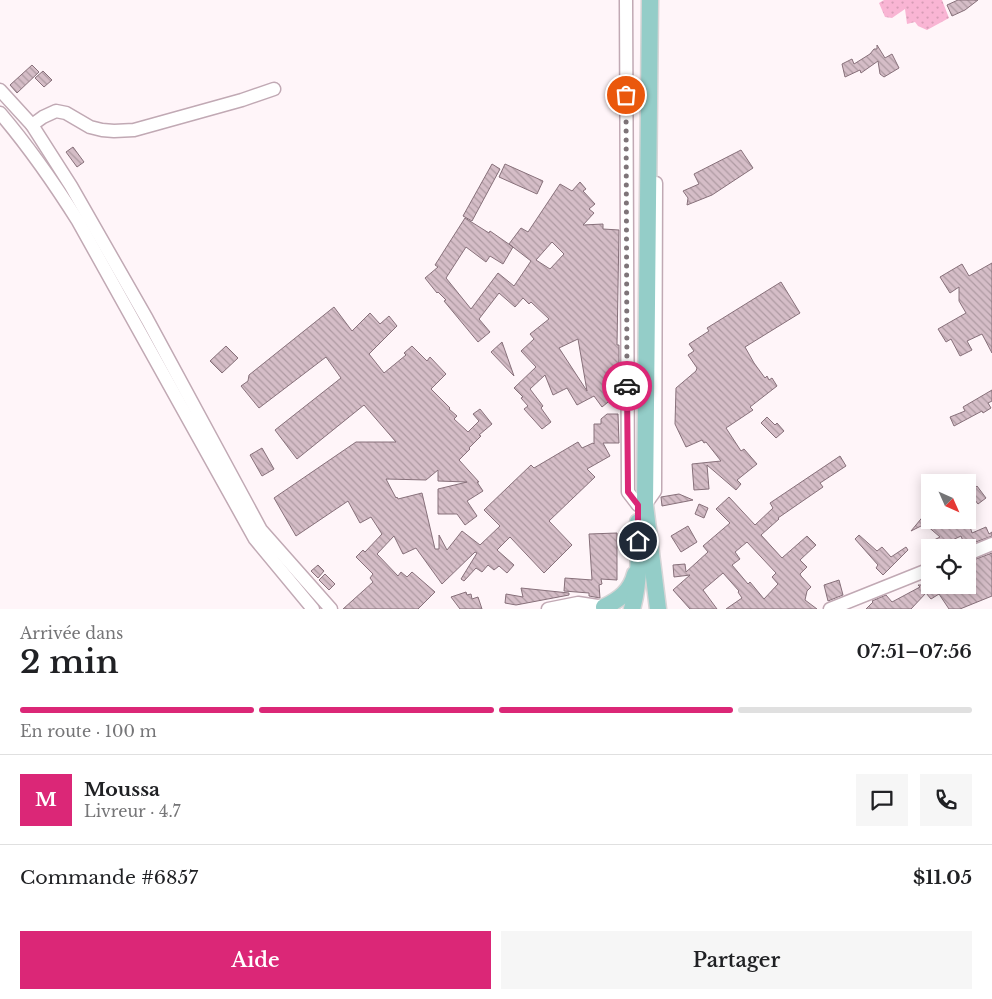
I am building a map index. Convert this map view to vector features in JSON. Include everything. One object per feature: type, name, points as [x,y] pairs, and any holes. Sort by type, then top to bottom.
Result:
[{"type":"main road","points":[[639,0],[641,505],[658,609]]},
{"type":"main road","points":[[632,609],[636,595],[641,505],[650,0]]},
{"type":"main road","points":[[610,608],[627,591],[634,579],[639,560]]},
{"type":"main road","points":[[637,609],[652,609]]},
{"type":"street","points":[[626,0],[628,492],[641,505],[655,491],[657,0]]},
{"type":"street","points":[[32,125],[56,111],[66,113],[90,127],[102,130],[134,130],[242,100],[274,89]]},
{"type":"street","points":[[0,90],[32,125],[71,186],[147,319],[261,530],[331,609]]},
{"type":"street","points":[[0,112],[48,173],[78,221],[255,539],[313,609]]},
{"type":"street","points":[[976,551],[992,544]]},
{"type":"street","points":[[830,609],[921,574]]},
{"type":"street","points":[[548,609],[572,604],[610,608]]},
{"type":"shaded area","points":[[884,0],[942,0],[949,18],[927,30],[918,26],[915,22],[907,24],[905,9],[892,18],[885,17],[879,3]]},
{"type":"building","points":[[958,0],[978,0],[965,10],[952,16],[947,5]]},
{"type":"building","points":[[877,45],[885,58],[892,54],[899,68],[884,77],[880,74],[878,61],[861,73],[860,70],[845,77],[842,64],[852,59],[854,64],[870,54],[874,49],[877,49]]},
{"type":"building","points":[[32,65],[39,72],[17,93],[10,85]]},
{"type":"building","points":[[43,71],[52,80],[44,87],[35,78]]},
{"type":"building","points":[[73,147],[84,162],[77,167],[66,152]]},
{"type":"building","points":[[741,150],[753,168],[712,195],[687,205],[688,198],[683,191],[699,184],[694,174]]},
{"type":"building","points":[[492,164],[500,169],[472,221],[463,216]]},
{"type":"building","points":[[505,164],[543,181],[537,194],[499,177]]},
{"type":"building","points":[[580,182],[586,189],[583,191],[595,204],[589,209],[594,213],[583,225],[603,224],[603,229],[619,230],[617,345],[619,345],[619,380],[608,381],[618,394],[602,407],[594,396],[577,405],[567,388],[553,395],[545,375],[530,389],[543,406],[541,408],[551,422],[542,429],[524,409],[528,406],[521,398],[523,397],[514,388],[536,367],[521,351],[534,339],[530,334],[549,319],[531,302],[529,304],[523,298],[515,307],[499,293],[479,319],[490,332],[478,342],[444,301],[446,300],[437,293],[425,278],[438,267],[435,265],[465,218],[489,233],[490,231],[509,244],[521,228],[528,232],[560,184],[572,191]],"holes":[[[552,242],[564,254],[550,269],[536,260]],[[466,247],[486,262],[490,256],[503,264],[513,247],[531,261],[514,286],[498,273],[471,309],[446,278]],[[578,339],[587,391],[559,348]]]},
{"type":"building","points":[[992,263],[992,353],[982,334],[967,341],[972,350],[960,356],[951,339],[946,342],[938,329],[966,313],[959,301],[959,287],[950,293],[940,277],[962,264],[969,276]]},
{"type":"building","points":[[781,282],[800,313],[745,347],[765,378],[767,376],[769,380],[772,378],[777,386],[750,407],[753,410],[726,428],[741,451],[744,449],[757,464],[737,480],[741,484],[736,490],[707,465],[709,489],[694,490],[692,464],[721,461],[706,442],[704,443],[702,440],[686,447],[675,424],[676,388],[697,368],[688,355],[694,351],[689,344],[709,331],[707,328]]},
{"type":"building","points":[[334,307],[352,331],[370,313],[380,324],[389,316],[397,326],[369,354],[384,373],[406,355],[404,353],[412,346],[427,361],[430,357],[446,374],[431,389],[457,416],[454,419],[468,432],[479,421],[473,414],[480,409],[492,424],[479,435],[481,436],[459,460],[479,482],[477,482],[483,491],[467,501],[477,516],[465,525],[457,514],[438,514],[438,489],[467,482],[438,481],[438,470],[426,480],[386,479],[398,499],[422,493],[435,549],[439,549],[439,535],[447,550],[462,531],[480,545],[500,526],[484,510],[531,465],[534,468],[578,442],[582,448],[594,444],[594,424],[601,424],[601,419],[607,414],[618,414],[619,443],[603,443],[610,456],[587,469],[595,477],[549,521],[572,545],[544,573],[510,537],[497,550],[514,565],[507,573],[499,566],[494,570],[488,565],[482,572],[476,568],[464,581],[461,579],[477,553],[475,552],[442,584],[416,548],[403,554],[394,536],[377,554],[398,576],[401,572],[407,577],[412,572],[435,592],[418,609],[343,609],[373,582],[370,578],[373,574],[356,557],[363,550],[365,552],[382,534],[371,517],[360,523],[348,501],[296,536],[274,498],[356,442],[396,442],[364,405],[297,459],[275,430],[341,378],[326,357],[259,408],[241,386],[248,381],[249,375]]},
{"type":"building","points":[[502,342],[514,376],[491,352]]},
{"type":"building","points":[[226,346],[238,358],[222,373],[210,361]]},
{"type":"building","points":[[992,390],[992,401],[988,403],[991,408],[954,426],[950,417],[965,411],[963,407]]},
{"type":"building","points":[[767,417],[775,425],[777,423],[784,431],[776,438],[761,423]]},
{"type":"building","points":[[262,448],[274,469],[262,476],[250,455]]},
{"type":"building","points":[[840,456],[846,466],[820,483],[823,487],[778,518],[761,535],[782,558],[807,536],[816,545],[800,560],[807,567],[800,574],[811,587],[807,591],[805,600],[817,609],[726,609],[742,598],[739,591],[723,573],[703,590],[717,609],[690,609],[673,590],[690,575],[674,577],[673,565],[685,564],[686,572],[708,552],[703,546],[730,523],[716,509],[729,497],[755,525],[773,508],[770,503]],"holes":[[[747,542],[776,573],[772,577],[778,584],[764,599],[732,565],[740,559],[735,552]]]},
{"type":"building","points":[[976,487],[986,498],[978,504],[976,501]]},
{"type":"building","points":[[679,494],[693,500],[662,506],[661,497]]},
{"type":"building","points":[[699,504],[708,508],[704,518],[695,514]]},
{"type":"building","points":[[921,519],[921,526],[911,531]]},
{"type":"building","points":[[688,526],[697,542],[681,552],[671,536]]},
{"type":"building","points":[[986,527],[989,534],[992,532],[992,536],[976,542],[976,539],[962,539],[961,536],[955,539],[936,539],[940,537],[931,529],[971,529],[972,533]]},
{"type":"building","points":[[617,533],[617,580],[601,579],[602,584],[599,585],[600,598],[589,596],[589,593],[564,591],[565,578],[592,580],[589,534]]},
{"type":"building","points":[[859,535],[877,551],[882,547],[891,557],[906,547],[908,550],[883,575],[876,568],[878,565],[855,539]]},
{"type":"building","points":[[992,553],[992,596],[960,609],[949,609],[939,594],[976,594],[976,559]]},
{"type":"building","points":[[318,565],[324,571],[318,578],[311,571]]},
{"type":"building","points":[[325,574],[335,584],[329,590],[319,580]]},
{"type":"building","points":[[839,580],[843,595],[828,601],[824,585]]},
{"type":"building","points":[[918,585],[921,585],[921,594],[925,594],[911,609],[866,609],[872,601],[886,595],[892,602],[920,587]]},
{"type":"building","points":[[521,588],[569,593],[569,595],[516,605],[505,603],[506,594],[523,597]]},
{"type":"building","points":[[466,592],[467,595],[471,594],[472,599],[478,597],[482,609],[460,609],[451,597]]},
{"type":"building","points":[[927,594],[939,594],[931,599]]},
{"type":"way so far","points":[[626,95],[627,386]]},
{"type":"route","points":[[627,386],[628,492],[638,505],[638,541]]}]
